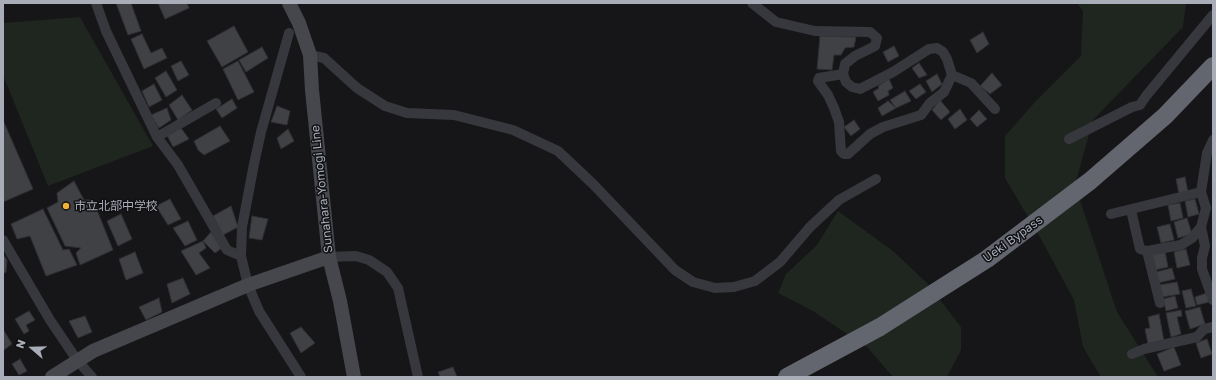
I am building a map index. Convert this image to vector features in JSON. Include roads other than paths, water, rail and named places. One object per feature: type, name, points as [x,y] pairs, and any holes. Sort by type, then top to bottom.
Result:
[{"type":"highway","points":[[1165,116],[1213,55]]},
{"type":"highway","name":"Ueki Bypass","points":[[787,377],[880,327],[987,259],[1090,181],[1165,116],[1211,69]]},
{"type":"main road","name":"Sunahara-Yomogi Line","points":[[288,3],[299,23],[310,55],[312,90],[329,257],[340,301],[354,377]]},
{"type":"main road","points":[[52,377],[93,350],[248,285],[329,257]]},
{"type":"street","points":[[96,3],[106,31],[157,137],[178,165],[227,250],[241,256]]},
{"type":"street","points":[[752,3],[776,22],[815,31],[870,32],[877,38],[875,46],[855,56],[845,64],[843,74],[846,82],[852,87],[860,88],[893,72],[929,49],[937,48],[943,52],[947,59],[952,75],[944,92],[930,103],[920,115],[883,127],[870,134],[848,154],[844,154],[841,151],[839,122],[828,95],[818,81],[819,78],[843,74]]},
{"type":"street","points":[[1069,139],[1132,107],[1140,105],[1213,15]]},
{"type":"street","points":[[289,33],[255,158],[242,227],[241,256],[248,285],[259,311],[301,377]]},
{"type":"street","points":[[310,55],[324,58],[358,88],[385,106],[407,113],[454,116],[513,130],[558,151],[593,184],[675,270],[693,282],[715,288],[734,287],[755,281],[780,262],[810,227],[839,200],[876,179]]},
{"type":"street","points":[[952,75],[971,83],[995,108]]},
{"type":"street","points":[[157,137],[216,104]]},
{"type":"street","points":[[1213,140],[1207,153],[1201,192],[1206,208],[1201,228],[1205,246],[1202,258],[1202,269],[1213,300]]},
{"type":"street","points":[[1111,214],[1201,192]]},
{"type":"street","points":[[1131,210],[1140,249],[1147,251],[1180,245],[1192,238],[1201,228]]},
{"type":"street","points":[[3,240],[50,320],[77,360],[92,377]]},
{"type":"street","points":[[1147,251],[1160,303]]},
{"type":"street","points":[[329,257],[356,256],[370,260],[387,272],[398,288],[418,377]]},
{"type":"street","points":[[1132,354],[1144,349],[1197,337],[1204,329],[1213,327]]},
{"type":"place","name":"市立北部中学校","points":[[66,206]]}]
